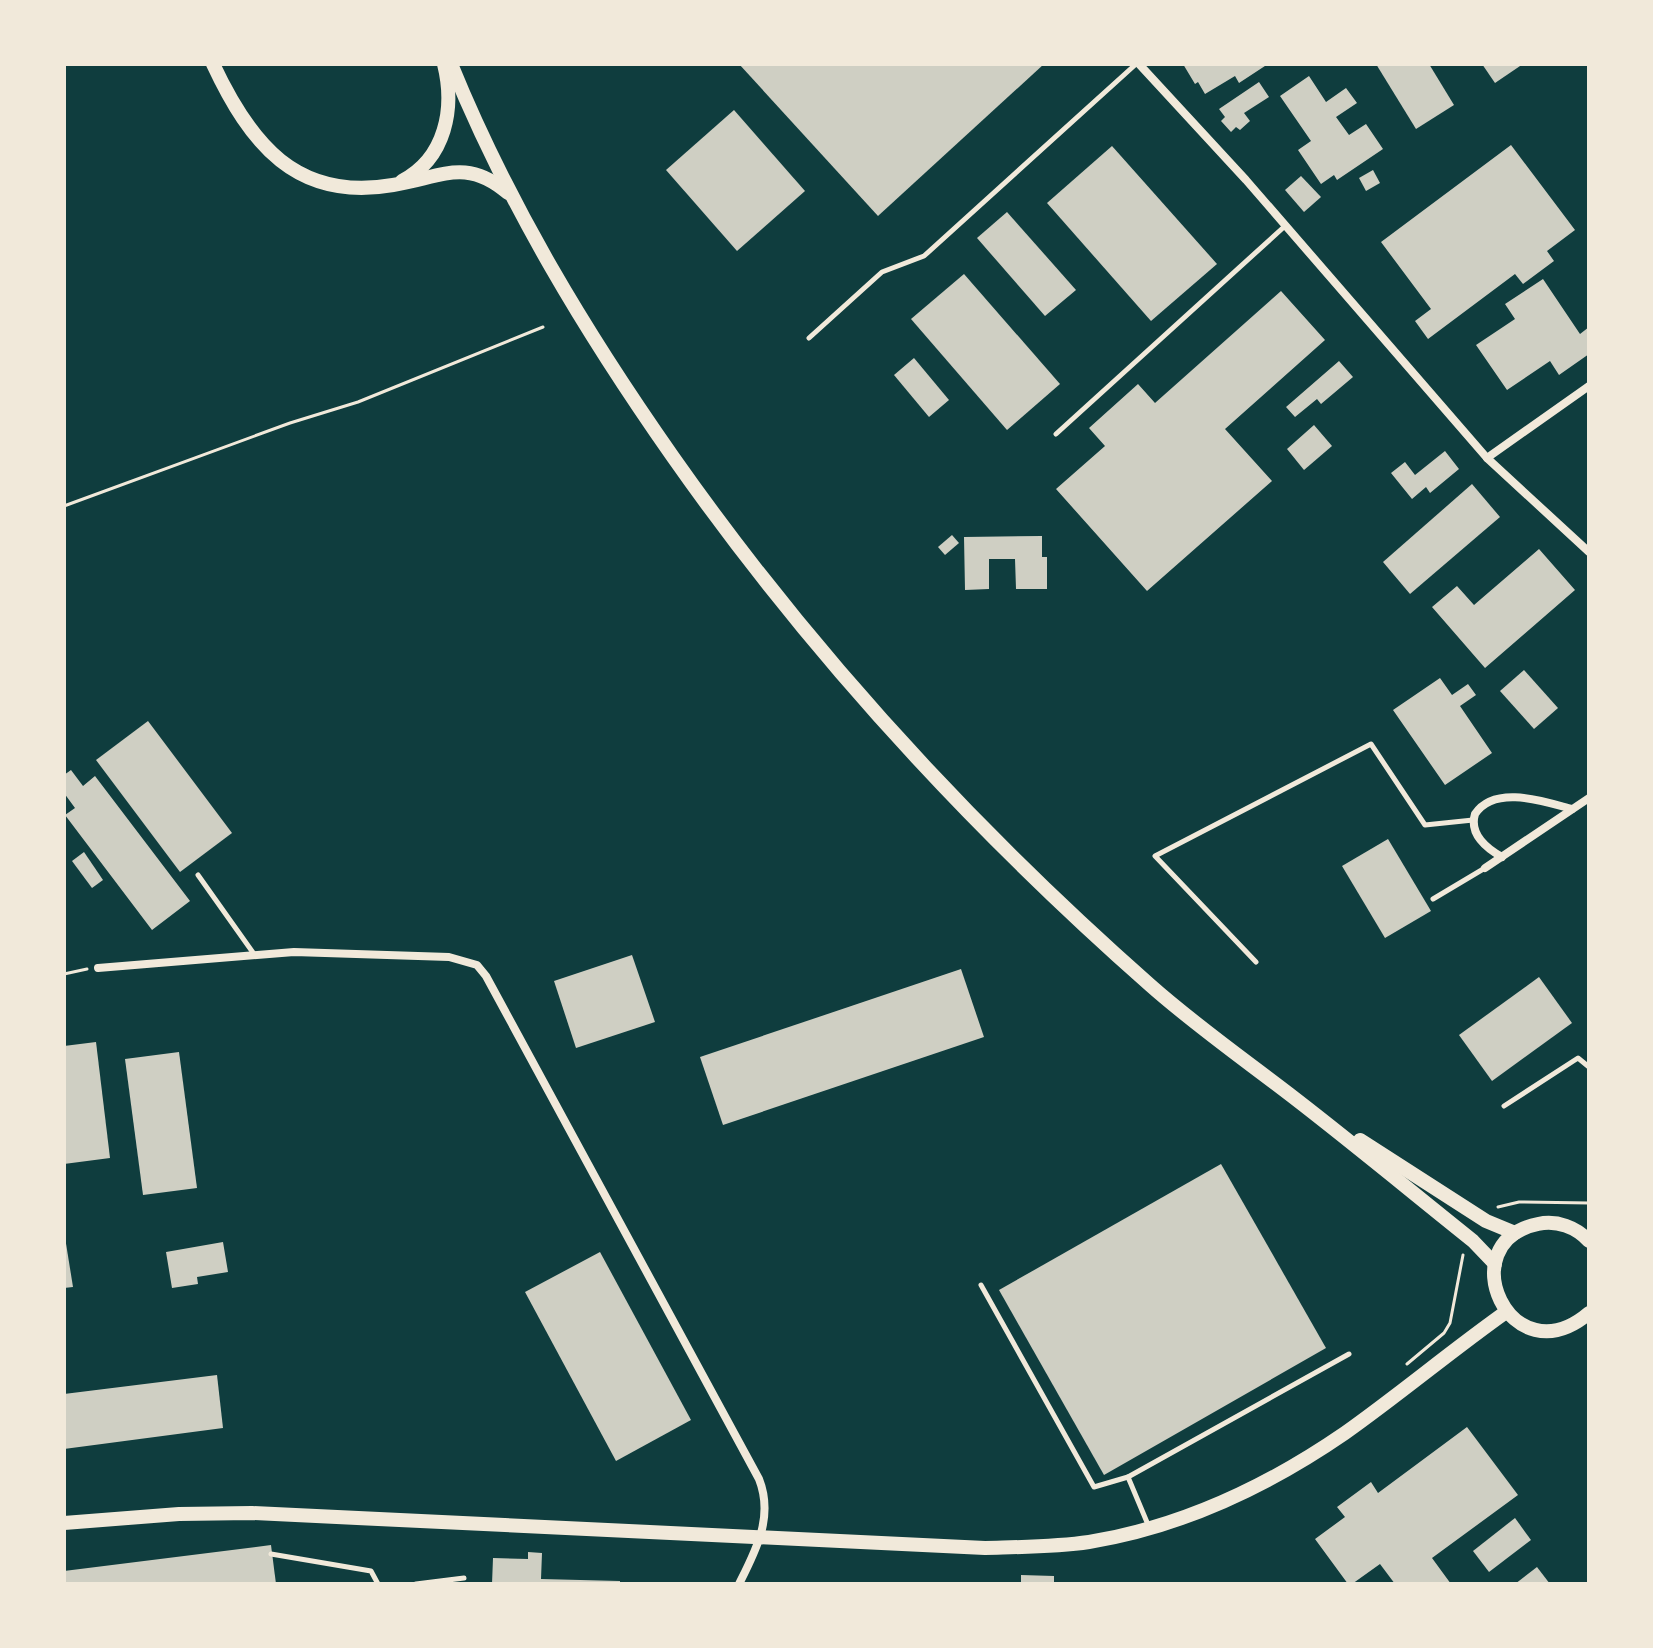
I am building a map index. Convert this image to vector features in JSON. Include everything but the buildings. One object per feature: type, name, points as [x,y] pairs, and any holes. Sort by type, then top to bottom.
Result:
[{"type":"main road","points":[[213,64],[245,124],[261,144],[292,169],[332,185],[357,188],[475,172],[496,183],[514,199]]},
{"type":"main road","points":[[395,185],[410,177],[423,164],[444,133],[450,104],[444,64]]},
{"type":"main road","points":[[451,64],[514,199],[595,343],[693,486],[817,646],[888,730],[1019,865],[1154,989],[1473,1241],[1495,1264]]},
{"type":"main road","points":[[1296,1099],[1486,1221],[1515,1233]]},
{"type":"main road","points":[[1589,1241],[1571,1227],[1557,1223],[1542,1223],[1515,1233],[1502,1247],[1495,1264],[1494,1281],[1498,1298],[1506,1312],[1520,1324],[1538,1331],[1574,1325],[1589,1313]]},
{"type":"main road","points":[[64,1523],[179,1514],[266,1513],[985,1548],[1087,1542],[1149,1527],[1210,1507],[1275,1476],[1345,1433],[1506,1312]]},
{"type":"street","points":[[1138,64],[1286,226],[1487,458],[1589,552]]},
{"type":"street","points":[[1487,458],[1589,386]]},
{"type":"street","points":[[1485,868],[1589,798]]},
{"type":"street","points":[[1502,857],[1480,840],[1473,820],[1479,807],[1496,799],[1537,800],[1572,809]]},
{"type":"street","points":[[98,968],[294,952],[449,957],[477,965],[486,976],[759,1479],[766,1508],[760,1538],[739,1584]]},
{"type":"lane","points":[[809,338],[882,272],[924,256],[1138,64]]},
{"type":"lane","points":[[1056,434],[1286,226]]},
{"type":"lane","points":[[1256,962],[1155,856],[1371,744],[1425,825],[1473,820]]},
{"type":"lane","points":[[1433,899],[1485,868]]},
{"type":"lane","points":[[198,875],[254,954]]},
{"type":"lane","points":[[1504,1106],[1578,1058],[1589,1067]]},
{"type":"lane","points":[[981,1285],[1094,1487],[1128,1477],[1349,1354]]},
{"type":"lane","points":[[1128,1477],[1149,1527]]},
{"type":"lane","points":[[271,1554],[371,1571],[378,1584]]},
{"type":"lane","points":[[416,1584],[464,1578]]},
{"type":"path","points":[[64,506],[262,433],[358,402],[543,327]]},
{"type":"path","points":[[64,974],[98,968]]}]
